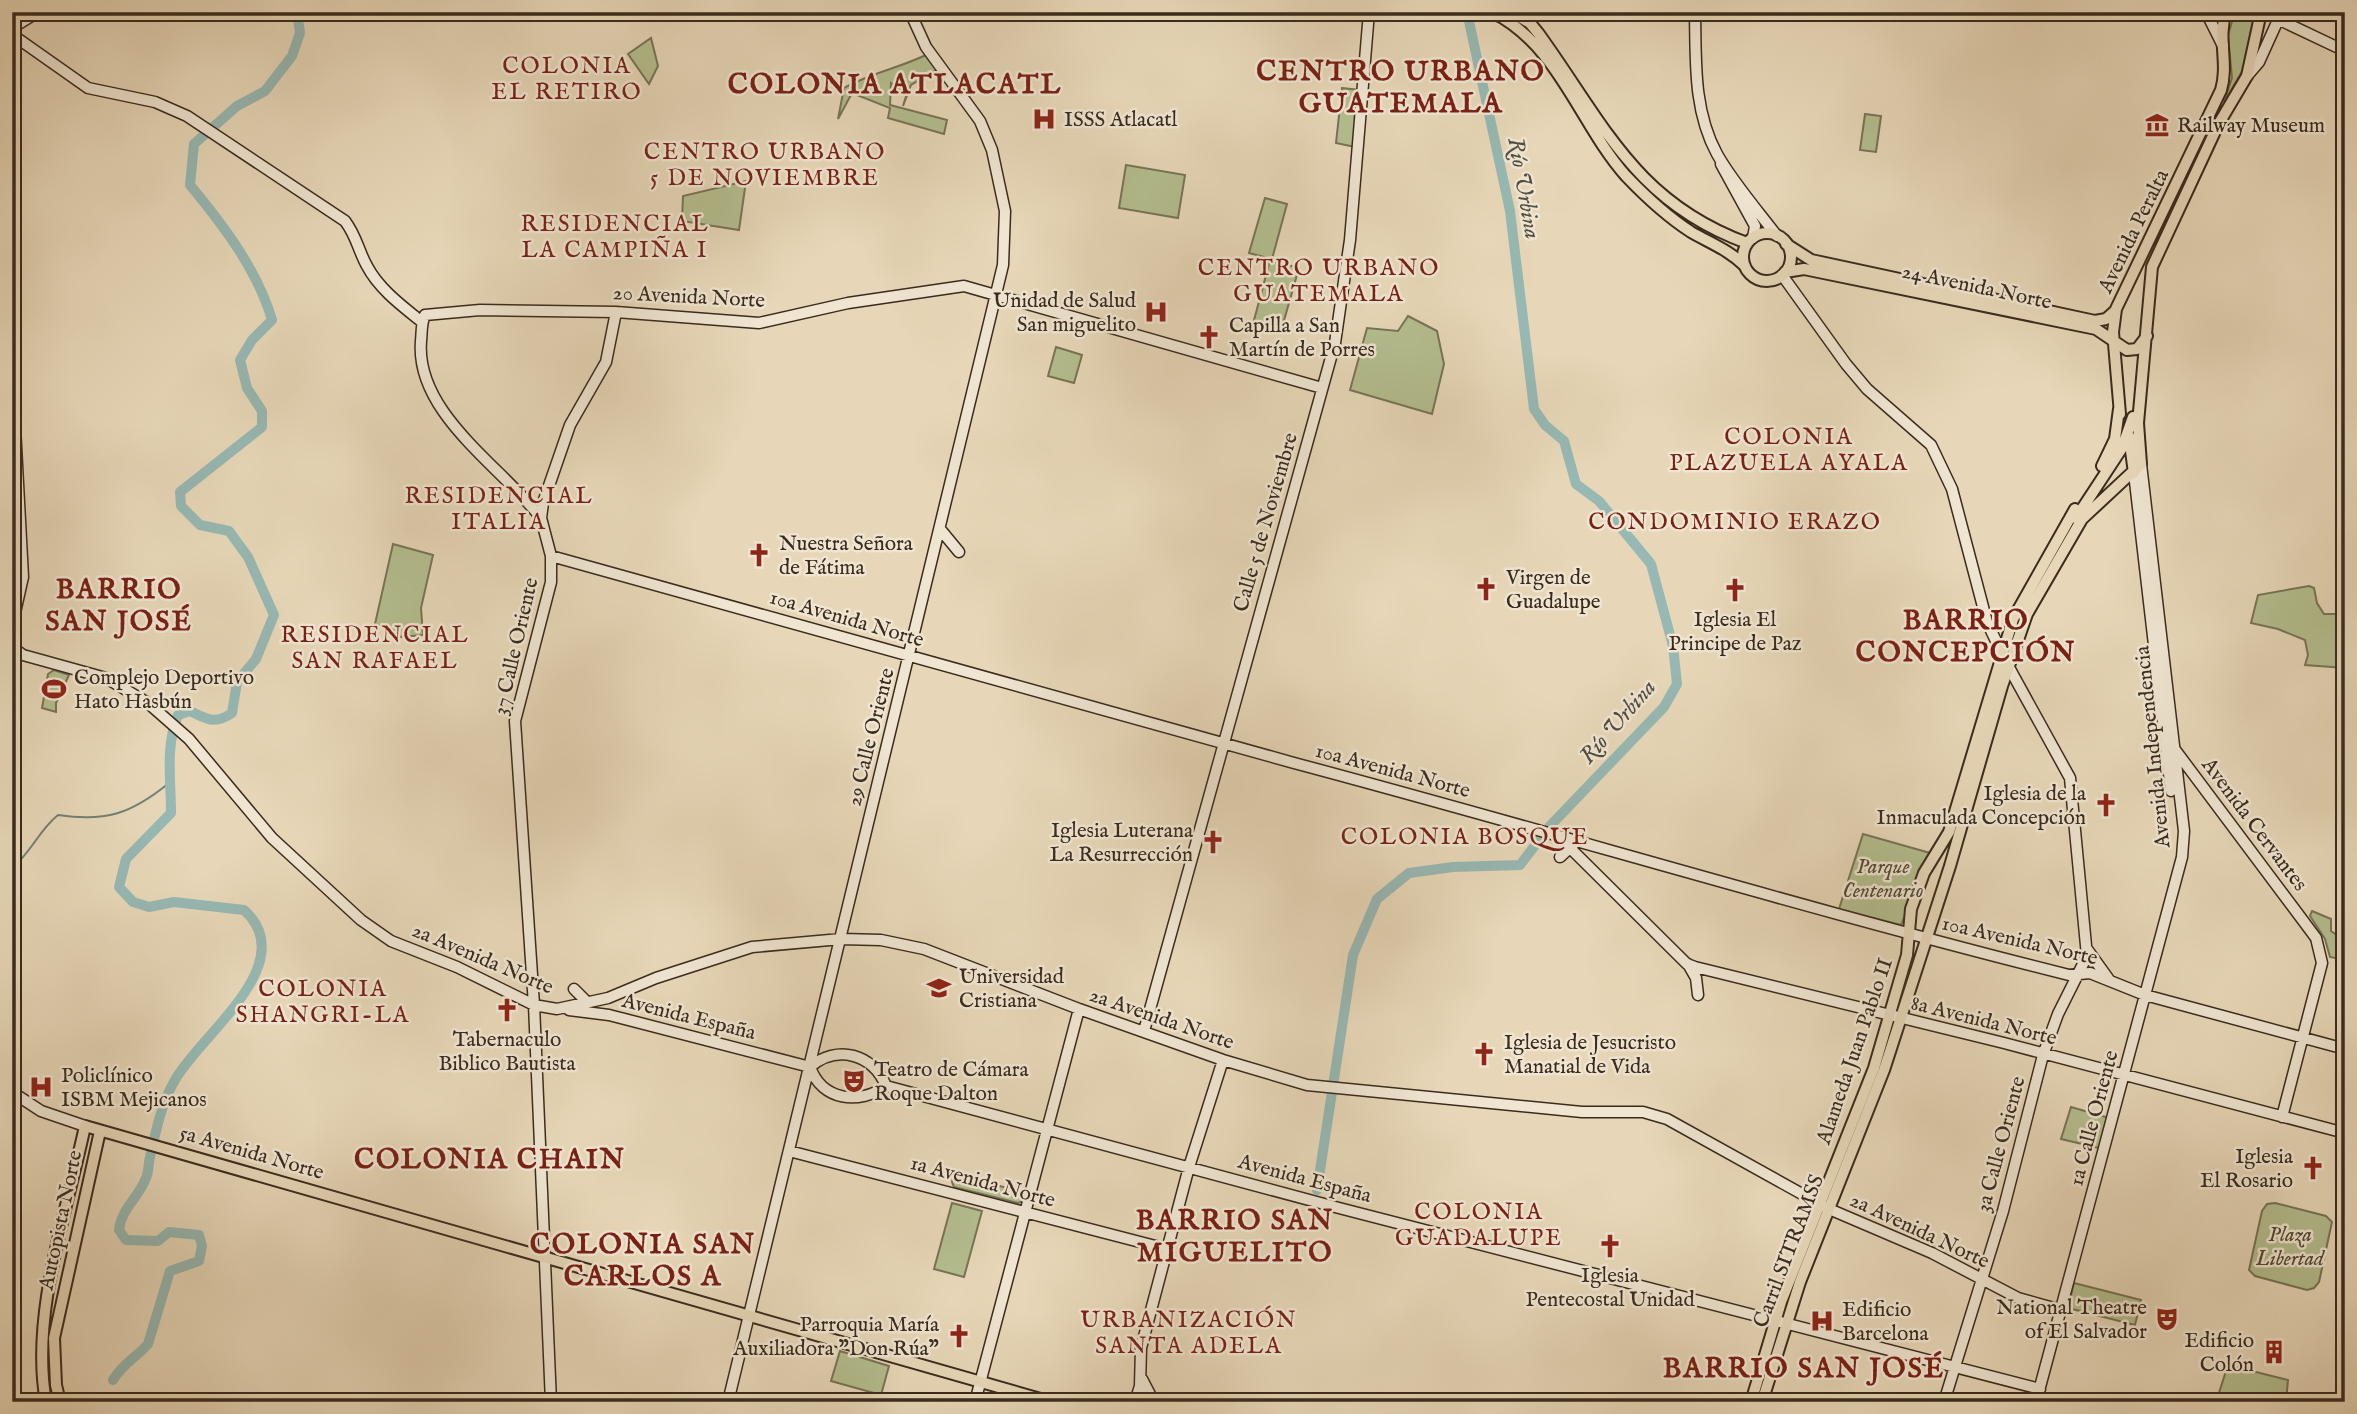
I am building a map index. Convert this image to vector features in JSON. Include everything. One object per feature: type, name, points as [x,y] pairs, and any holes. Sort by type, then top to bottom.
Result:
[{"type":"main road","points":[[1492,12],[1516,26],[1544,54],[1625,174],[1677,221],[1745,266],[1751,275],[1762,280],[1784,274],[1790,257],[1781,240],[1766,233],[1750,241],[1743,254],[1745,266]]},
{"type":"main road","points":[[1511,12],[1530,23],[1539,34],[1633,169],[1687,214],[1719,232],[1750,241]]},
{"type":"main road","name":"Avenida Peralta","points":[[2138,468],[2119,409],[2116,309],[2221,90],[2226,67],[2222,30],[2229,12]]},
{"type":"main road","name":"Carril SITRAMSS","points":[[2215,119],[2228,81],[2229,12]]},
{"type":"main road","name":"Avenida Peralta","points":[[2138,468],[2138,418],[2151,273],[2158,250],[2218,125],[2247,76],[2261,12]]},
{"type":"main road","name":"Carril SITRAMSS","points":[[2108,468],[2119,444],[2123,422],[2116,344],[2120,310],[2215,119],[2244,73],[2261,12]]},
{"type":"main road","name":"Carril SITRAMSS","points":[[1759,1402],[1780,1323],[1879,1070],[1913,957],[1917,936],[1916,909],[1927,881],[1952,840],[2005,661],[2029,595],[2129,435],[2145,339],[2146,276],[2158,235]]},
{"type":"main road","name":"24 Avenida Norte","points":[[1781,240],[1811,260],[2095,321],[2110,317],[2116,309]]},
{"type":"main road","name":"24 Avenida Norte","points":[[1784,274],[1804,270],[2096,329],[2116,344]]},
{"type":"main road","points":[[2116,344],[2133,350],[2145,339]]},
{"type":"main road","name":"Alameda Juan Pablo II","points":[[1894,1017],[2023,597],[2112,449],[2119,409]]},
{"type":"main road","name":"Alameda Juan Pablo II","points":[[1894,1017],[1907,955],[1917,936],[1910,915],[1922,879],[1949,832],[2005,661],[2030,607],[2079,524],[2103,497],[2138,468]]},
{"type":"main road","name":"5a Avenida Norte","points":[[85,1126],[749,1313],[1051,1402]]},
{"type":"main road","name":"Autopista Norte","points":[[46,1402],[41,1377],[41,1335],[85,1126]]},
{"type":"main road","name":"Autopista Norte","points":[[60,1402],[56,1385],[54,1338],[100,1131]]},
{"type":"main road","points":[[1751,1402],[1780,1323]]},
{"type":"street","points":[[38,12],[13,35],[88,88],[170,107],[221,137],[345,221],[358,238],[365,263],[375,280],[422,322],[420,359],[428,388],[460,431],[541,518]]},
{"type":"street","name":"29 Calle Oriente","points":[[728,1402],[997,294],[1006,238],[1005,211],[992,150],[979,121],[926,47],[910,12]]},
{"type":"street","name":"Calle 5 de Noviembre","points":[[1144,1031],[1335,343],[1350,240],[1369,12]]},
{"type":"street","points":[[1695,12],[1697,91],[1723,172],[1755,226],[1750,241]]},
{"type":"street","points":[[2206,12],[2224,50]]},
{"type":"street","points":[[2261,12],[2345,51]]},
{"type":"street","name":"Avenida Peralta","points":[[2247,76],[2259,62],[2278,20]]},
{"type":"street","points":[[1719,157],[1781,240]]},
{"type":"street","points":[[1784,274],[1846,364],[1867,388],[1931,445],[1939,456],[1952,489],[1984,612],[2005,661],[2070,779],[2087,949],[2110,981]]},
{"type":"street","name":"20 Avenida Norte","points":[[422,322],[428,314],[471,310],[616,312],[759,323],[848,303],[950,286],[997,294],[1322,388]]},
{"type":"street","name":"37 Calle Oriente","points":[[551,1402],[547,1258],[534,1005],[515,727],[548,597],[551,556],[541,518],[545,496],[570,425],[606,362],[616,312]]},
{"type":"street","points":[[12,419],[15,427],[23,577],[12,626]]},
{"type":"street","name":"Avenida Independencia","points":[[2138,468],[2183,831],[2182,857]]},
{"type":"street","name":"Avenida Independencia","points":[[2138,468],[2162,726],[2182,857]]},
{"type":"street","points":[[934,556],[946,550],[959,552],[940,529]]},
{"type":"street","name":"10a Avenida Norte","points":[[551,556],[1223,743],[1386,785],[1557,836],[1917,936],[2069,975],[2090,973],[2145,995],[2345,1049]]},
{"type":"street","name":"2a Avenida Norte","points":[[12,647],[23,655],[106,678],[160,712],[193,743],[272,838],[361,920],[391,941],[457,967],[534,1005],[553,1009],[608,998],[656,978],[752,947],[841,939],[881,940],[924,949],[1079,1009],[1223,1060],[1318,1086],[1582,1112],[1643,1112],[1667,1119],[1825,1207],[1932,1253],[2018,1298],[2061,1310]]},
{"type":"street","name":"Avenida Cervantes","points":[[2172,746],[2316,938],[2322,963],[2304,1039]]},
{"type":"street","points":[[1557,836],[1687,964],[1696,978],[1698,995]]},
{"type":"street","points":[[1560,857],[1569,847],[1584,843]]},
{"type":"street","points":[[1586,864],[1587,854],[1599,847]]},
{"type":"street","name":"1a Calle Oriente","points":[[2036,1402],[2182,857]]},
{"type":"street","name":"3a Calle Oriente","points":[[1944,1402],[2006,1199],[2043,1055],[2058,1014],[2087,961],[2087,949]]},
{"type":"street","name":"8a Avenida Norte","points":[[1687,964],[2345,1133]]},
{"type":"street","points":[[574,989],[587,1002]]},
{"type":"street","points":[[608,998],[604,1006],[608,1015]]},
{"type":"street","points":[[534,1028],[553,1009]]},
{"type":"street","name":"Avenida España","points":[[553,1009],[608,1015],[810,1067]]},
{"type":"street","points":[[975,1402],[1079,1009]]},
{"type":"street","points":[[2282,1117],[2304,1039]]},
{"type":"street","points":[[850,1054],[870,1063],[886,1086],[867,1097],[845,1098],[826,1090],[810,1067],[828,1056],[850,1054]]},
{"type":"street","points":[[1135,1402],[1141,1375],[1141,1349],[1189,1167],[1223,1060]]},
{"type":"street","name":"Avenida España","points":[[886,1086],[1780,1323],[2040,1389]]},
{"type":"street","name":"5a Avenida Norte","points":[[12,1092],[41,1111],[85,1126]]},
{"type":"street","name":"1a Avenida Norte","points":[[789,1150],[1167,1249]]},
{"type":"street","points":[[1141,1375],[1154,1402]]},
{"type":"green space","points":[[2235,12],[2253,12],[2255,18],[2244,68],[2224,102],[2232,78],[2228,35]]},
{"type":"green space","points":[[651,38],[658,66],[649,84],[628,54]]},
{"type":"green space","points":[[928,54],[938,69],[911,85],[903,106],[907,93],[891,83],[890,105],[947,120],[944,134],[888,118],[890,108],[852,93],[838,119],[844,88]]},
{"type":"green space","points":[[1342,88],[1360,90],[1355,147],[1336,143]]},
{"type":"green space","points":[[1865,114],[1881,116],[1876,152],[1860,150]]},
{"type":"green space","points":[[1126,165],[1185,175],[1178,218],[1119,208]]},
{"type":"green space","points":[[746,181],[739,230],[682,221],[683,196]]},
{"type":"green space","points":[[1265,198],[1287,204],[1272,259],[1249,253]]},
{"type":"green space","points":[[1270,260],[1299,268],[1281,331],[1253,324]]},
{"type":"green space","points":[[1408,316],[1437,331],[1444,364],[1432,414],[1350,390],[1367,328],[1398,331]]},
{"type":"green space","points":[[1056,347],[1082,355],[1074,383],[1048,376]]},
{"type":"green space","points":[[393,544],[433,555],[421,608],[423,635],[401,637],[392,629],[375,624]]},
{"type":"green space","points":[[2309,586],[2314,588],[2317,603],[2324,614],[2345,614],[2345,668],[2305,665],[2308,655],[2305,640],[2278,629],[2251,623],[2258,595]]},
{"type":"green space","name":"Complejo Deportivo Hato Hasbún","points":[[54,670],[69,675],[56,703],[56,712],[42,708],[48,674]]},
{"type":"green space","name":"Parque Centenario","points":[[1863,834],[1930,853],[1901,925],[1839,909]]},
{"type":"green space","points":[[2312,911],[2331,919],[2331,931],[2345,941],[2345,960],[2330,957],[2325,939],[2310,916]]},
{"type":"green space","points":[[2071,1107],[2109,1118],[2099,1148],[2061,1139]]},
{"type":"green space","points":[[954,1174],[1023,1192],[1021,1202],[954,1187]]},
{"type":"green space","points":[[952,1203],[982,1211],[964,1277],[934,1269]]},
{"type":"green space","name":"Plaza Libertad","points":[[2275,1203],[2326,1216],[2332,1222],[2319,1282],[2314,1288],[2307,1290],[2255,1276],[2249,1270],[2262,1211],[2267,1204]]},
{"type":"green space","points":[[2074,1283],[2141,1300],[2135,1325],[2068,1308]]},
{"type":"green space","points":[[840,1351],[889,1366],[881,1395],[831,1381]]},
{"type":"green space","points":[[2228,1365],[2288,1380],[2286,1402],[2216,1402]]},
{"type":"waterway","points":[[113,1380],[148,1344],[170,1271],[199,1261],[202,1246],[199,1235],[169,1232],[158,1241],[126,1240],[119,1230],[120,1223],[147,1176],[157,1128],[170,1089],[187,1062],[241,998],[254,975],[261,953],[259,931],[244,910],[174,902],[149,907],[133,902],[119,887],[126,859],[171,813],[170,751],[178,715],[190,711],[215,720],[232,713],[237,682],[256,659],[274,615],[248,557],[229,531],[200,525],[181,506],[180,492],[262,427],[262,411],[247,388],[240,360],[252,340],[272,320],[248,265],[190,185],[194,144],[237,106],[265,91],[292,56],[300,33],[297,12]]},
{"type":"waterway","name":"Río Urbina","points":[[1317,1190],[1353,955],[1377,899],[1409,873],[1453,867],[1520,865],[1549,827],[1664,707],[1677,684],[1673,646],[1651,564],[1599,501],[1576,484],[1564,441],[1545,425],[1534,409],[1510,211],[1467,12]]},
{"type":"waterway","points":[[12,868],[58,815],[90,817],[117,813],[130,809],[169,783]]},
{"type":"place","name":"ISSS Atlacatl","points":[[1044,119]]},
{"type":"place","name":"Railway Museum","points":[[2157,125]]},
{"type":"place","name":"Unidad de Salud San miguelito","points":[[1156,312]]},
{"type":"place","name":"Capilla a San Martín de Porres","points":[[1209,337]]},
{"type":"place","name":"Nuestra Señora de Fátima","points":[[759,555]]},
{"type":"place","name":"Virgen de Guadalupe","points":[[1486,589]]},
{"type":"place","name":"Iglesia El Principe de Paz","points":[[1735,590]]},
{"type":"place","name":"Complejo Deportivo Hato Hasbún","points":[[54,689]]},
{"type":"place","name":"Iglesia de la Inmaculada Concepción","points":[[2106,805]]},
{"type":"place","name":"Iglesia Luterana La Resurrección","points":[[1213,842]]},
{"type":"place","name":"Universidad Cristiana","points":[[939,988]]},
{"type":"place","name":"Tabernaculo Biblico Bautista","points":[[507,1010]]},
{"type":"place","name":"Iglesia de Jesucristo Manatial de Vida","points":[[1484,1054]]},
{"type":"place","name":"Teatro de Cámara Roque Dalton","points":[[854,1081]]},
{"type":"place","name":"Policlínico ISBM Mejicanos","points":[[41,1087]]},
{"type":"place","name":"Iglesia El Rosario","points":[[2313,1168]]},
{"type":"place","name":"Iglesia Pentecostal Unidad","points":[[1610,1246]]},
{"type":"place","name":"National Theatre of El Salvador","points":[[2167,1319]]},
{"type":"place","name":"Edificio Barcelona","points":[[1822,1321]]},
{"type":"place","name":"Parroquia María Auxiliadora \"Don Rúa\"","points":[[959,1336]]},
{"type":"place","name":"Edificio Colón","points":[[2274,1352]]},
{"type":"district","name":"COLONIA EL RETIRO","points":[[567,78]]},
{"type":"district","name":"COLONIA ATLACATL","points":[[895,83]]},
{"type":"district","name":"CENTRO URBANO GUATEMALA","points":[[1401,86]]},
{"type":"district","name":"CENTRO URBANO 5 DE NOVIEMBRE","points":[[765,164]]},
{"type":"district","name":"RESIDENCIAL LA CAMPIÑA I","points":[[615,236]]},
{"type":"district","name":"CENTRO URBANO GUATEMALA","points":[[1319,280]]},
{"type":"district","name":"COLONIA PLAZUELA AYALA","points":[[1789,449]]},
{"type":"district","name":"RESIDENCIAL ITALIA","points":[[499,508]]},
{"type":"district","name":"CONDOMINIO ERAZO","points":[[1735,521]]},
{"type":"district","name":"BARRIO SAN JOSÉ","points":[[119,604]]},
{"type":"district","name":"BARRIO CONCEPCIÓN","points":[[1966,635]]},
{"type":"district","name":"RESIDENCIAL SAN RAFAEL","points":[[375,647]]},
{"type":"district","name":"COLONIA BOSQUE","points":[[1465,836]]},
{"type":"district","name":"COLONIA SHANGRI-LA","points":[[323,1001]]},
{"type":"district","name":"COLONIA CHAIN","points":[[490,1158]]},
{"type":"district","name":"COLONIA GUADALUPE","points":[[1479,1224]]},
{"type":"district","name":"BARRIO SAN MIGUELITO","points":[[1235,1235]]},
{"type":"district","name":"COLONIA SAN CARLOS A","points":[[643,1259]]},
{"type":"district","name":"URBANIZACIÓN SANTA ADELA","points":[[1189,1332]]},
{"type":"district","name":"BARRIO SAN JOSÉ","points":[[1804,1367]]}]
